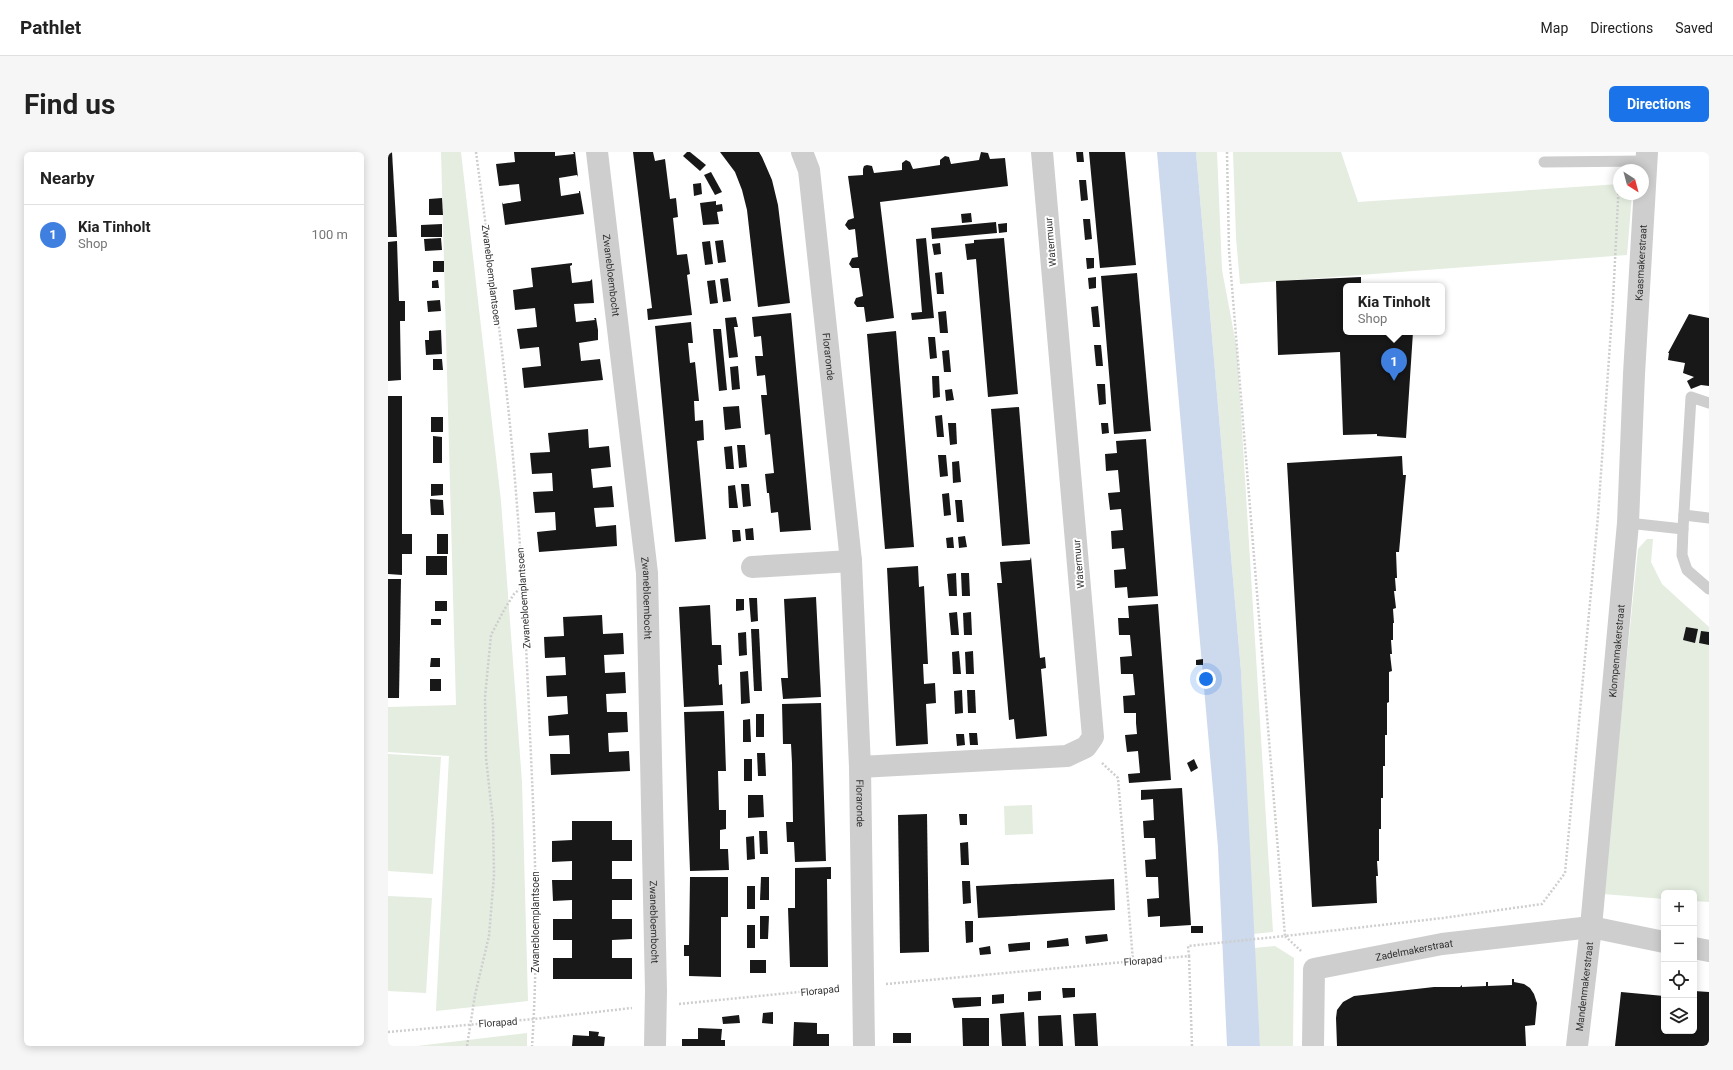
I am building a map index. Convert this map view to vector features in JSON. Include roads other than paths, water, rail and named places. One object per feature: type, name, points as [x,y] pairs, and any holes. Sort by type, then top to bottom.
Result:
[{"type":"street","name":"Zwanebloembocht","points":[[597,152],[647,573],[656,1006],[655,1046]]},
{"type":"street","name":"Floraronde","points":[[802,152],[809,170],[851,562],[860,767],[864,1046]]},
{"type":"street","name":"Watermuur","points":[[860,767],[1067,756],[1086,747],[1093,737],[1042,152]]},
{"type":"street","name":"Kaasmakerstraat","points":[[1634,374],[1647,156]]},
{"type":"street","name":"Klompenmakerstraat","points":[[1591,927],[1628,523],[1634,374]]},
{"type":"street","points":[[752,567],[851,562]]},
{"type":"street","name":"Zadelmakerstraat","points":[[1313,1046],[1314,969],[1442,944],[1591,927],[1661,941]]},
{"type":"street","name":"Mandenmakerstraat","points":[[1577,1046],[1591,927]]},
{"type":"street","points":[[1697,949],[1709,951]]},
{"type":"lane","points":[[1544,162],[1647,156]]},
{"type":"lane","points":[[1709,403],[1691,397],[1682,555],[1687,570],[1709,589]]},
{"type":"lane","points":[[1684,516],[1709,518]]},
{"type":"lane","points":[[1628,523],[1683,529]]},
{"type":"water","points":[[1157,152],[1196,152],[1241,671],[1260,1046],[1227,1046],[1218,847]]},
{"type":"place","name":"Kia Tinholt","points":[[1394,381]]}]
